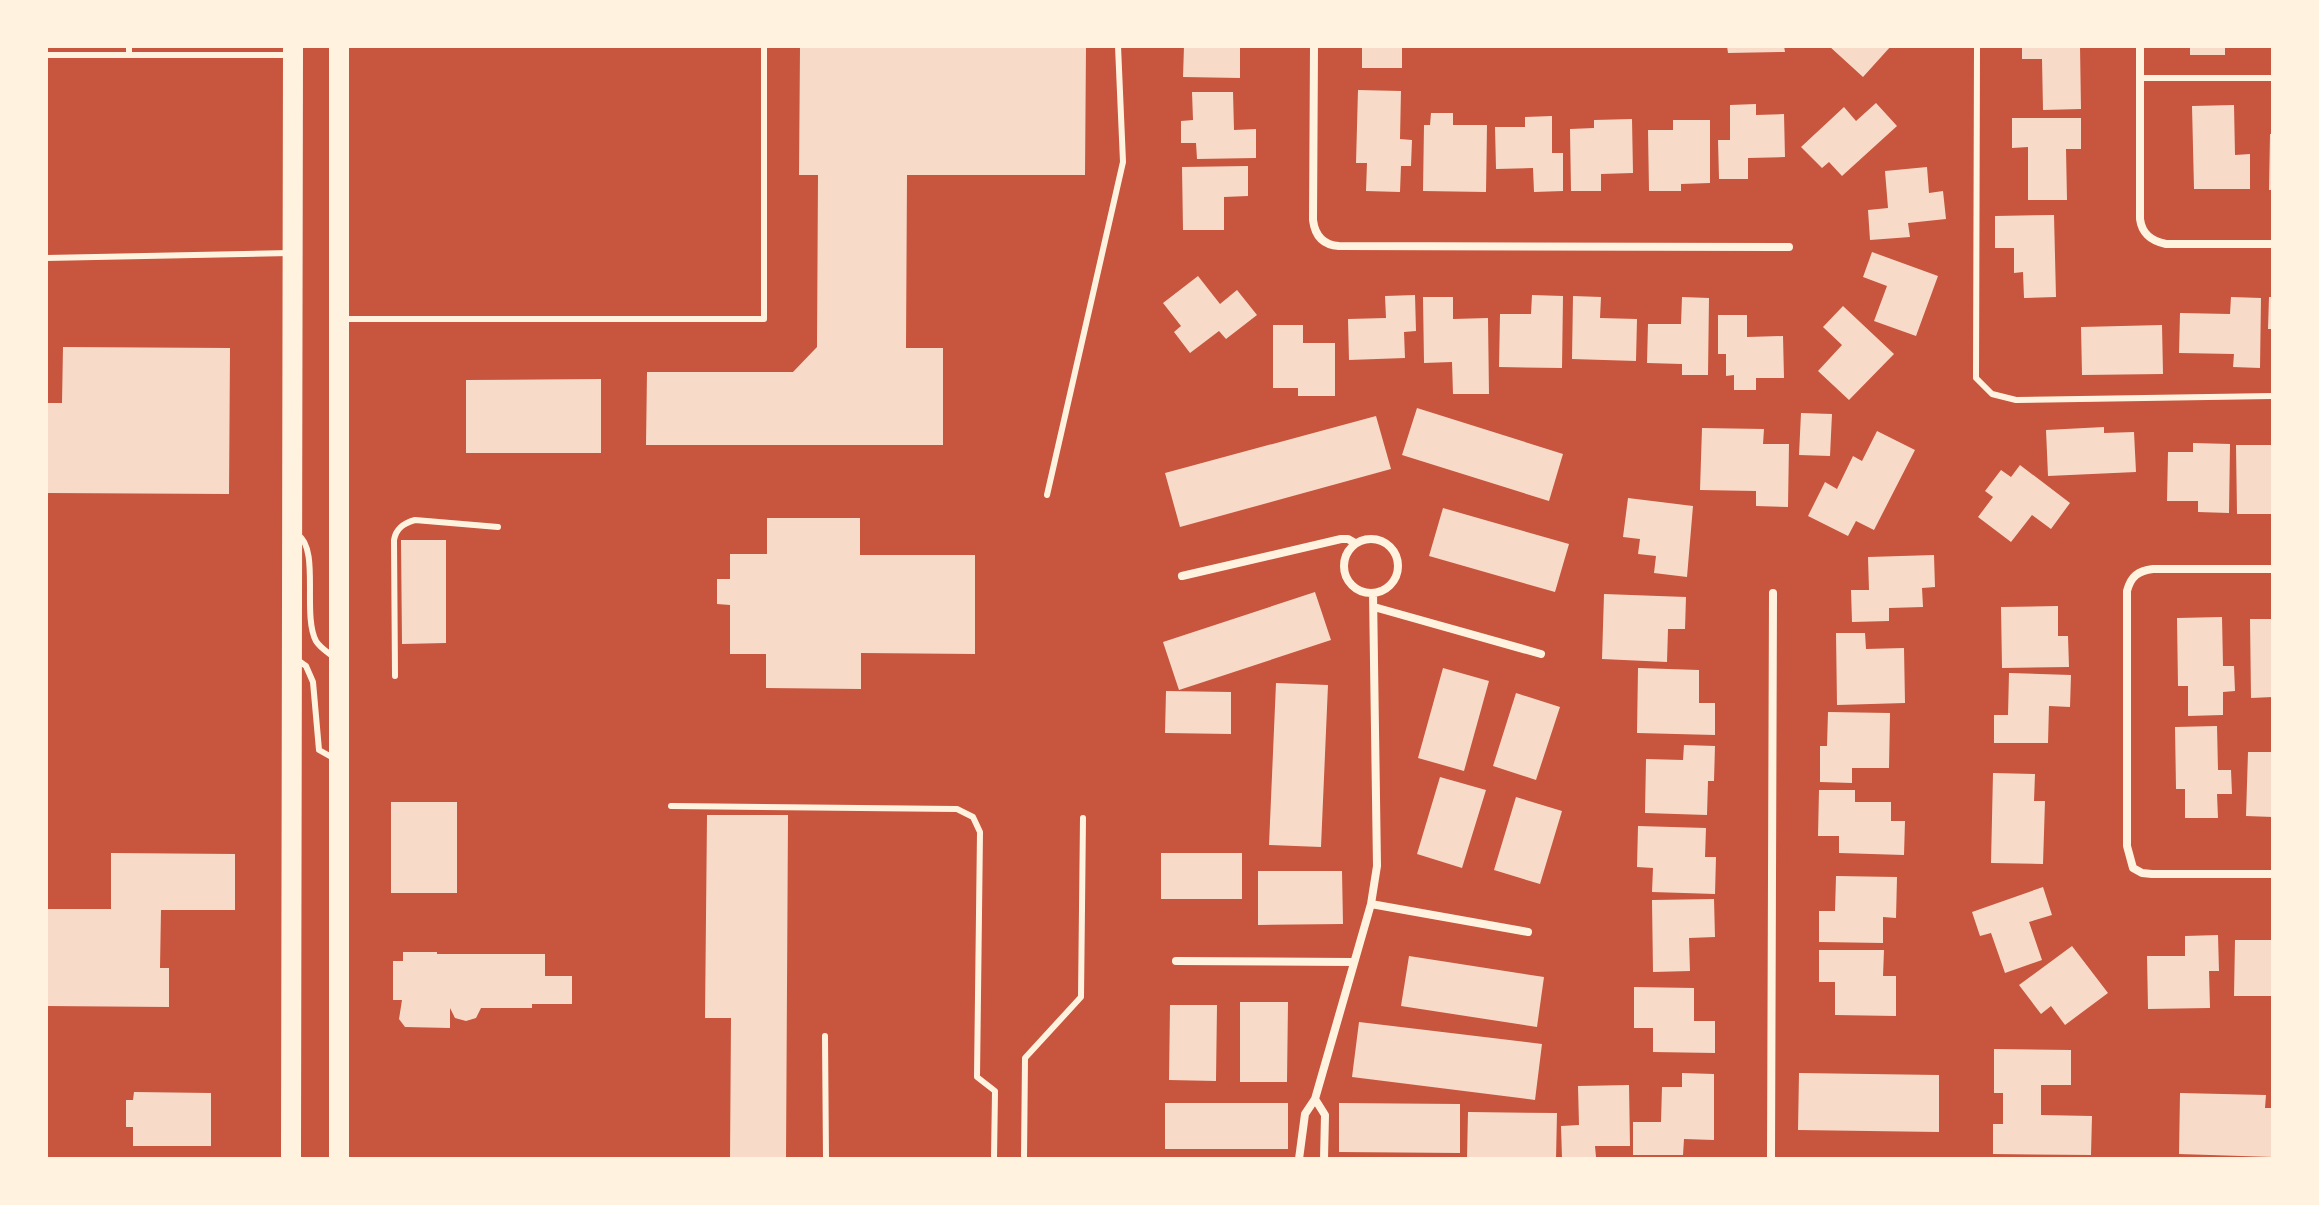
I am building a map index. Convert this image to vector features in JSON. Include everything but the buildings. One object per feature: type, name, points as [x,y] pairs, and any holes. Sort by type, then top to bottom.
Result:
[{"type":"main road","points":[[339,46],[339,1159]]},
{"type":"main road","points":[[291,1159],[293,50]]},
{"type":"street","points":[[1314,46],[1313,220],[1320,239],[1328,244],[1789,247]]},
{"type":"street","points":[[2140,46],[2142,229],[2149,238],[2160,243],[2273,244]]},
{"type":"street","points":[[1182,576],[1341,539],[1355,543]]},
{"type":"street","points":[[1363,539],[1381,540],[1395,551],[1398,569],[1390,586],[1373,593],[1355,588],[1345,574],[1345,557],[1355,543],[1363,539]]},
{"type":"street","points":[[2273,569],[2153,569],[2135,574],[2127,591],[2127,846],[2133,868],[2152,874],[2273,874]]},
{"type":"street","points":[[1299,1159],[1305,1114],[1315,1099],[1371,904],[1377,866],[1373,593]]},
{"type":"street","points":[[1771,1159],[1773,593]]},
{"type":"street","points":[[1374,607],[1541,654]]},
{"type":"street","points":[[1371,904],[1528,932]]},
{"type":"street","points":[[1176,961],[1354,962]]},
{"type":"street","points":[[1315,1099],[1325,1115],[1324,1159]]},
{"type":"lane","points":[[129,46],[129,55]]},
{"type":"lane","points":[[339,319],[764,319],[764,46]]},
{"type":"lane","points":[[1047,495],[1123,162],[1118,46]]},
{"type":"lane","points":[[1977,46],[1976,378],[1992,394],[2016,400],[2273,396]]},
{"type":"lane","points":[[46,55],[293,50]]},
{"type":"lane","points":[[2140,78],[2273,78]]},
{"type":"lane","points":[[46,258],[292,253]]},
{"type":"lane","points":[[395,676],[394,540],[397,532],[406,523],[415,520],[498,527]]},
{"type":"lane","points":[[292,531],[304,538],[310,552],[309,597],[317,643],[339,661]]},
{"type":"lane","points":[[290,656],[306,666],[313,682],[319,750],[339,760]]},
{"type":"lane","points":[[671,806],[957,809],[973,817],[980,832],[977,1077],[995,1091],[994,1159]]},
{"type":"lane","points":[[1024,1159],[1025,1058],[1081,997],[1083,818]]},
{"type":"lane","points":[[825,1036],[826,1159]]}]
